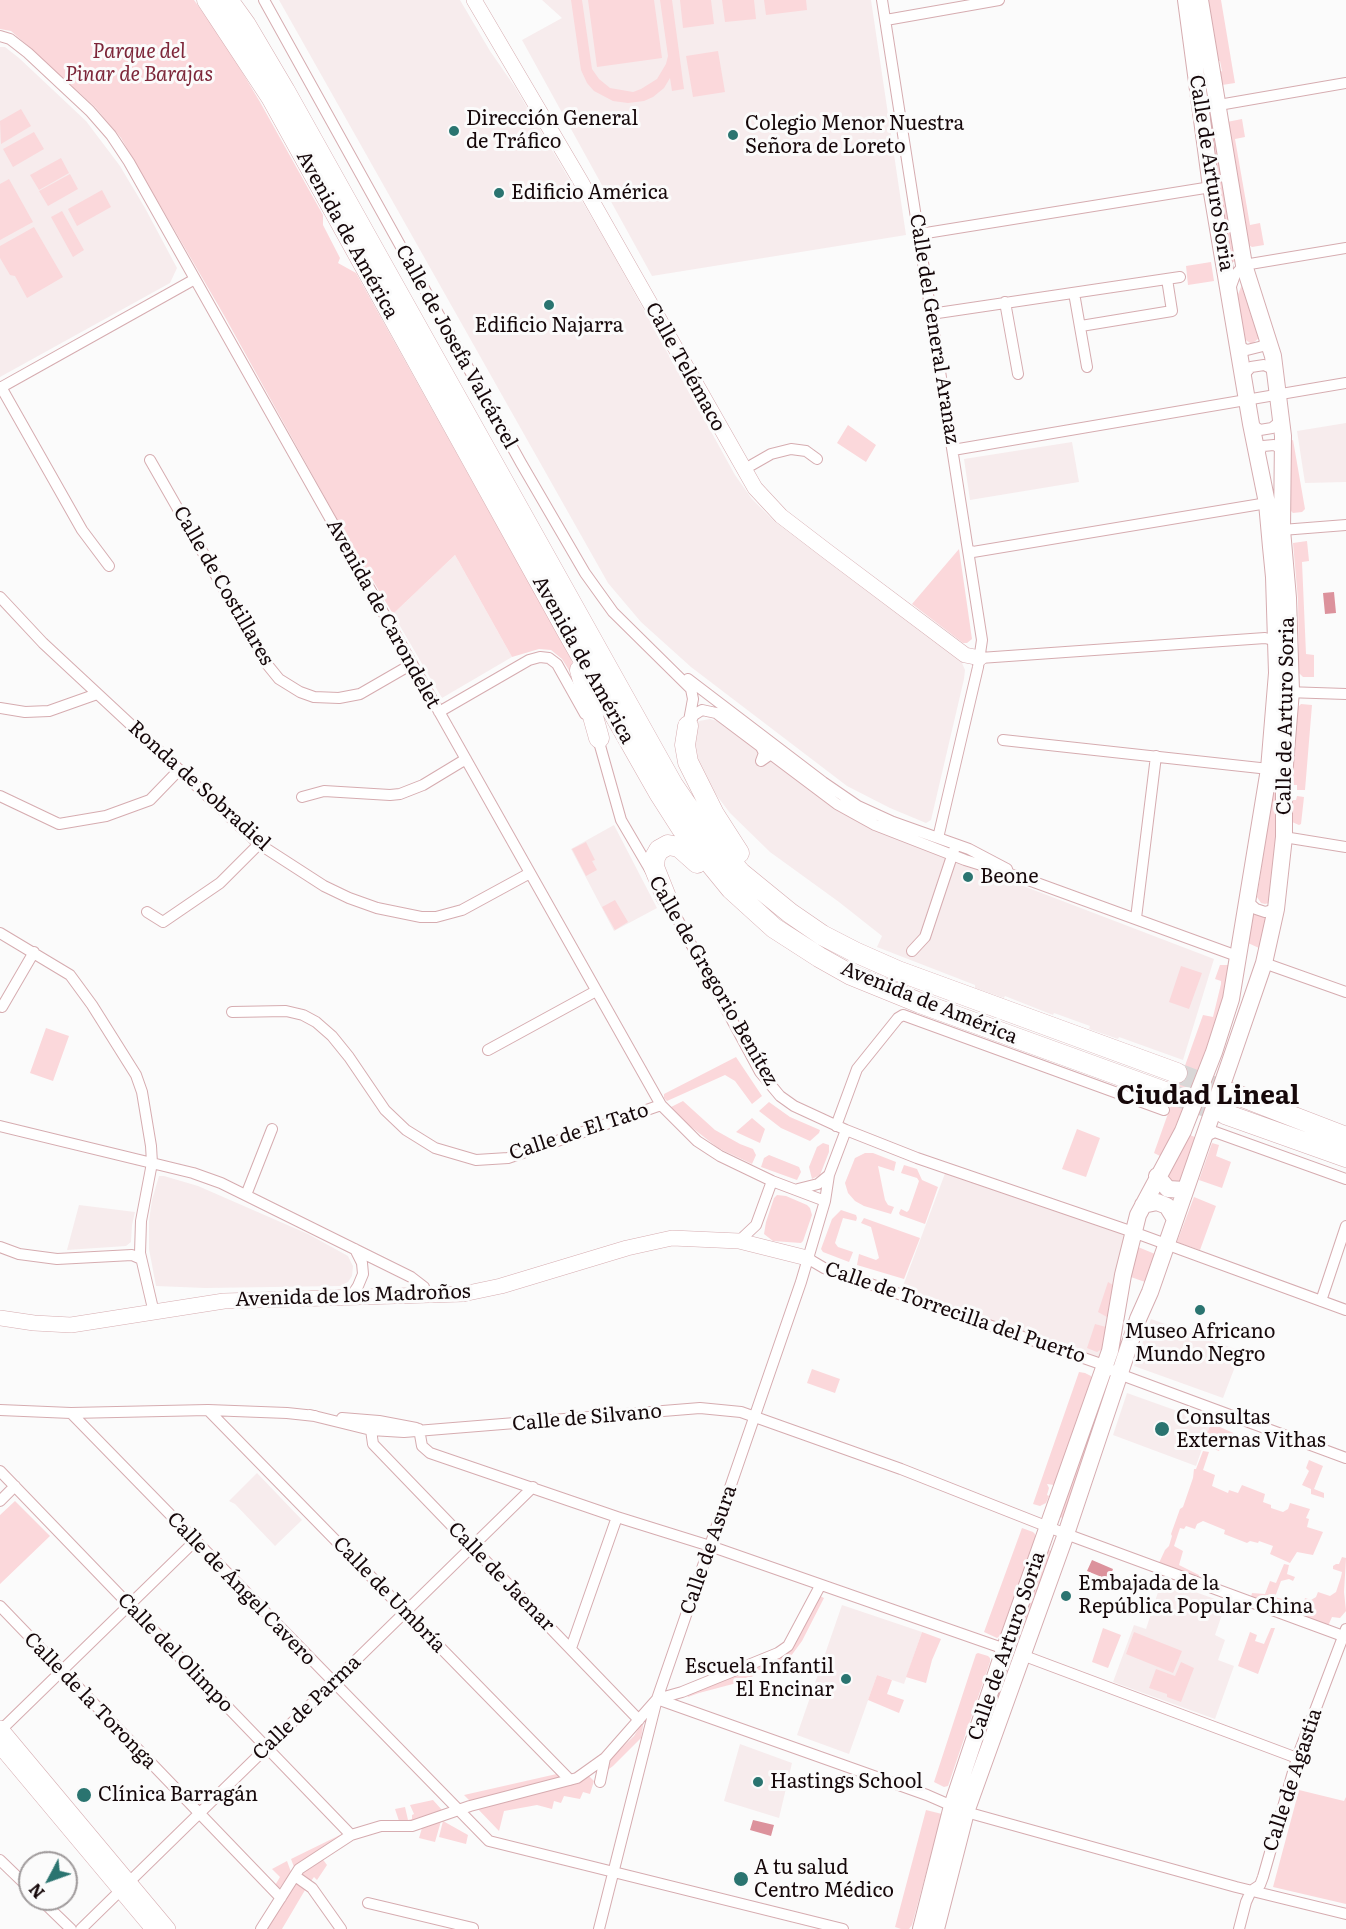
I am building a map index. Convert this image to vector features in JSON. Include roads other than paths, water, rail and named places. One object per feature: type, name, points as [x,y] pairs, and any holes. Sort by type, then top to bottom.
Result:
[{"type":"highway","name":"Avenida de América","points":[[207,0],[270,97],[659,794],[682,829],[731,889],[774,928],[819,957],[872,984],[1166,1101]]},
{"type":"highway","name":"Avenida de América","points":[[228,0],[246,25],[285,91],[674,785],[697,820],[741,873],[790,914],[822,935],[898,971],[1177,1073]]},
{"type":"highway","points":[[568,633],[599,738]]},
{"type":"highway","points":[[688,726],[685,745],[688,762],[729,839],[747,863],[795,906],[822,935]]},
{"type":"highway","points":[[666,897],[654,862],[659,850],[673,846],[685,851],[741,907],[774,928]]},
{"type":"highway","points":[[1232,1093],[1346,1137]]},
{"type":"highway","points":[[1225,1114],[1346,1157]]},
{"type":"main road","name":"Calle de Arturo Soria","points":[[936,1929],[959,1809],[1022,1656],[1066,1534],[1112,1370],[1123,1275],[1133,1232],[1157,1176],[1183,1131],[1214,1052],[1231,999],[1283,696],[1267,504],[1242,376],[1211,187],[1186,0]]},
{"type":"main road","name":"Calle de Arturo Soria","points":[[921,1929],[959,1809],[1005,1649],[1048,1527],[1112,1370],[1138,1319],[1166,1245],[1250,1006],[1264,963],[1276,909],[1284,837],[1283,696],[1288,598],[1282,530],[1284,450],[1282,420],[1275,370],[1267,337],[1244,265],[1200,0]]},
{"type":"main road","points":[[1237,956],[1264,963]]},
{"type":"main road","points":[[1157,1176],[1168,1189],[1185,1190]]},
{"type":"main road","points":[[1143,1205],[1157,1202],[1167,1206],[1175,1220]]},
{"type":"main road","points":[[1117,1319],[1130,1314],[1138,1319]]},
{"type":"street","name":"Calle de Josefa Valcárcel","points":[[263,0],[521,463],[585,573],[613,612],[688,684],[693,694],[688,726]]},
{"type":"street","name":"Calle Telémaco","points":[[474,0],[610,232],[755,488],[781,516],[965,655],[980,658]]},
{"type":"street","name":"Calle del General Aranaz","points":[[882,0],[982,640],[980,658],[938,838]]},
{"type":"street","points":[[886,20],[999,0]]},
{"type":"street","name":"Avenida de Carondelet","points":[[0,36],[9,39],[28,53],[90,111],[111,135],[129,162],[661,1105],[687,1132],[709,1150],[772,1181],[825,1201]]},
{"type":"street","points":[[1200,108],[1346,82]]},
{"type":"street","points":[[920,234],[1211,187]]},
{"type":"street","points":[[1229,290],[1235,275],[1244,265],[1346,248]]},
{"type":"street","points":[[931,314],[1180,277]]},
{"type":"street","points":[[109,566],[82,530],[0,388],[195,279]]},
{"type":"street","points":[[1081,326],[1172,310],[1167,279]]},
{"type":"street","points":[[1074,293],[1087,366]]},
{"type":"street","points":[[1005,302],[1018,374]]},
{"type":"street","points":[[1238,346],[1247,351],[1263,346],[1267,337]]},
{"type":"street","points":[[1242,376],[1251,367],[1264,365],[1275,370]]},
{"type":"street","points":[[953,450],[1346,383]]},
{"type":"street","points":[[1251,424],[1260,430],[1272,428],[1282,420]]},
{"type":"street","points":[[1257,455],[1263,447],[1274,445],[1284,450]]},
{"type":"street","points":[[743,470],[771,454],[791,449],[806,451],[817,459]]},
{"type":"street","name":"Calle de Costillares","points":[[150,460],[266,663],[279,679],[300,693],[314,697],[339,698],[360,694],[412,664]]},
{"type":"street","points":[[968,550],[978,552],[1267,504]]},
{"type":"street","points":[[1282,530],[1346,525]]},
{"type":"street","name":"Ronda de Sobradiel","points":[[0,597],[43,643],[260,844],[324,886],[377,908],[421,917],[447,916],[530,873]]},
{"type":"street","points":[[980,658],[1265,638],[1277,641]]},
{"type":"street","name":"Calle de Gregorio Benítez","points":[[439,712],[529,660],[545,657],[557,664],[599,738],[621,820],[666,897],[765,1080],[780,1096],[794,1106],[841,1128],[917,1158],[1133,1232]]},
{"type":"street","name":"Calle de Josefa Valcárcel","points":[[664,663],[758,733],[801,771],[833,795],[835,802],[845,803],[875,819],[954,850],[986,857],[1023,878],[1237,956]]},
{"type":"street","points":[[0,708],[25,712],[49,711],[97,694]]},
{"type":"street","points":[[1283,696],[1346,694]]},
{"type":"street","name":"Calle de Josefa Valcárcel","points":[[688,726],[699,712],[712,711],[771,754],[849,800],[875,819],[938,838],[954,850]]},
{"type":"street","points":[[1003,740],[1269,769]]},
{"type":"street","points":[[1136,918],[1156,756]]},
{"type":"street","points":[[302,797],[324,791],[400,794],[423,785],[466,759]]},
{"type":"street","points":[[0,796],[58,824],[106,816],[150,800],[179,770]]},
{"type":"street","points":[[1284,837],[1346,847]]},
{"type":"street","points":[[147,912],[163,922],[220,883],[260,844]]},
{"type":"street","points":[[912,951],[925,937],[954,850]]},
{"type":"street","points":[[1247,902],[1265,912],[1276,909]]},
{"type":"street","points":[[0,933],[70,975],[82,989],[136,1075],[146,1111],[152,1163],[141,1221],[141,1259],[154,1313]]},
{"type":"street","points":[[2,1007],[34,952]]},
{"type":"street","points":[[1264,963],[1346,992]]},
{"type":"street","points":[[488,1050],[596,992]]},
{"type":"street","points":[[1231,999],[1250,1006]]},
{"type":"street","name":"Calle de El Tato","points":[[232,1012],[286,1011],[303,1015],[315,1022],[332,1036],[385,1110],[406,1130],[435,1148],[476,1160],[508,1158],[661,1105]]},
{"type":"street","name":"Calle de Asura","points":[[599,1929],[657,1699],[807,1258],[825,1201],[857,1069],[900,1016],[906,1016],[1166,1101]]},
{"type":"street","points":[[0,1126],[193,1173],[246,1195],[421,1282],[427,1296]]},
{"type":"street","points":[[246,1195],[272,1129]]},
{"type":"street","points":[[1204,1137],[1215,1132],[1346,1179]]},
{"type":"street","points":[[794,1189],[811,1187],[830,1175]]},
{"type":"street","points":[[759,1245],[756,1238],[756,1225],[772,1181]]},
{"type":"street","points":[[739,1241],[756,1225]]},
{"type":"street","points":[[1321,1301],[1346,1226]]},
{"type":"street","points":[[1133,1232],[1346,1310]]},
{"type":"street","name":"Avenida de los Madroños","points":[[0,1318],[72,1325],[243,1299],[463,1294],[501,1286],[656,1240],[688,1238],[739,1241],[807,1258]]},
{"type":"street","points":[[0,1247],[19,1254],[57,1259],[132,1255],[141,1259]]},
{"type":"street","points":[[350,1298],[363,1274],[362,1263],[356,1249]]},
{"type":"street","name":"Calle de Torrecilla del Puerto","points":[[807,1258],[824,1268],[1112,1370],[1346,1458]]},
{"type":"street","name":"Calle de Silvano","points":[[310,1415],[370,1430],[404,1432],[700,1408],[722,1409],[754,1416],[901,1468],[1066,1534],[1345,1633]]},
{"type":"street","name":"Calle de Silvano","points":[[0,1410],[71,1413],[207,1410],[287,1413],[380,1421],[419,1429]]},
{"type":"street","name":"Calle de Umbría","points":[[207,1410],[570,1780]]},
{"type":"street","name":"Calle de Ángel Cavero","points":[[71,1413],[489,1841],[614,1873]]},
{"type":"street","points":[[370,1430],[375,1423],[380,1421]]},
{"type":"street","points":[[419,1429],[422,1446],[430,1453],[710,1546],[1005,1649]]},
{"type":"street","name":"Calle de Jaenar","points":[[370,1430],[373,1444],[639,1720]]},
{"type":"street","name":"Calle del Olimpo","points":[[0,1471],[351,1835]]},
{"type":"street","points":[[0,1501],[15,1486]]},
{"type":"street","name":"Calle de Parma","points":[[81,1929],[533,1487]]},
{"type":"street","points":[[571,1648],[617,1517]]},
{"type":"street","points":[[168,1929],[125,1886],[0,1734],[195,1541]]},
{"type":"street","points":[[261,1929],[299,1869],[351,1835],[381,1826],[412,1826],[459,1810],[577,1778],[605,1758],[657,1699],[682,1692],[778,1653],[788,1646],[820,1586]]},
{"type":"street","name":"Calle de la Toronga","points":[[0,1606],[281,1898]]},
{"type":"street","name":"Calle de Agastia","points":[[1239,1929],[1251,1891],[1260,1885],[1263,1877],[1297,1758],[1345,1633]]},
{"type":"street","points":[[1022,1656],[1297,1758]]},
{"type":"street","points":[[657,1699],[959,1809],[1251,1891],[1346,1914]]},
{"type":"street","points":[[600,1782],[605,1758]]},
{"type":"street","points":[[0,1860],[18,1877]]},
{"type":"street","points":[[614,1873],[843,1929]]},
{"type":"street","points":[[295,1876],[312,1888],[341,1929]]},
{"type":"street","points":[[125,1886],[153,1929]]},
{"type":"street","points":[[368,1903],[473,1928]]},
{"type":"street","points":[[52,1911],[71,1929]]},
{"type":"street","points":[[425,1929],[428,1917]]},
{"type":"tunnel","points":[[1177,1073],[1232,1093]]},
{"type":"tunnel","points":[[1168,1093],[1225,1114]]},
{"type":"place","name":"Dirección General de Tráfico","points":[[454,131]]},
{"type":"place","name":"Colegio Menor Nuestra Señora de Loreto","points":[[733,135]]},
{"type":"place","name":"Edificio América","points":[[499,193]]},
{"type":"place","name":"Edificio Najarra","points":[[549,305]]},
{"type":"place","name":"Beone","points":[[968,877]]},
{"type":"place","name":"Museo Africano Mundo Negro","points":[[1200,1310]]},
{"type":"place","name":"Consultas Externas Vithas","points":[[1162,1429]]},
{"type":"place","name":"Embajada de la República Popular China","points":[[1066,1596]]},
{"type":"place","name":"Escuela Infantil El Encinar","points":[[846,1679]]},
{"type":"place","name":"Hastings School","points":[[758,1782]]},
{"type":"place","name":"Clínica Barragán","points":[[84,1795]]},
{"type":"place","name":"A tu salud Centro Médico","points":[[741,1879]]},
{"type":"district","name":"Ciudad Lineal","points":[[1208,1096]]},
{"type":"park label","name":"Parque del Pinar de Barajas","points":[[139,64]]}]
